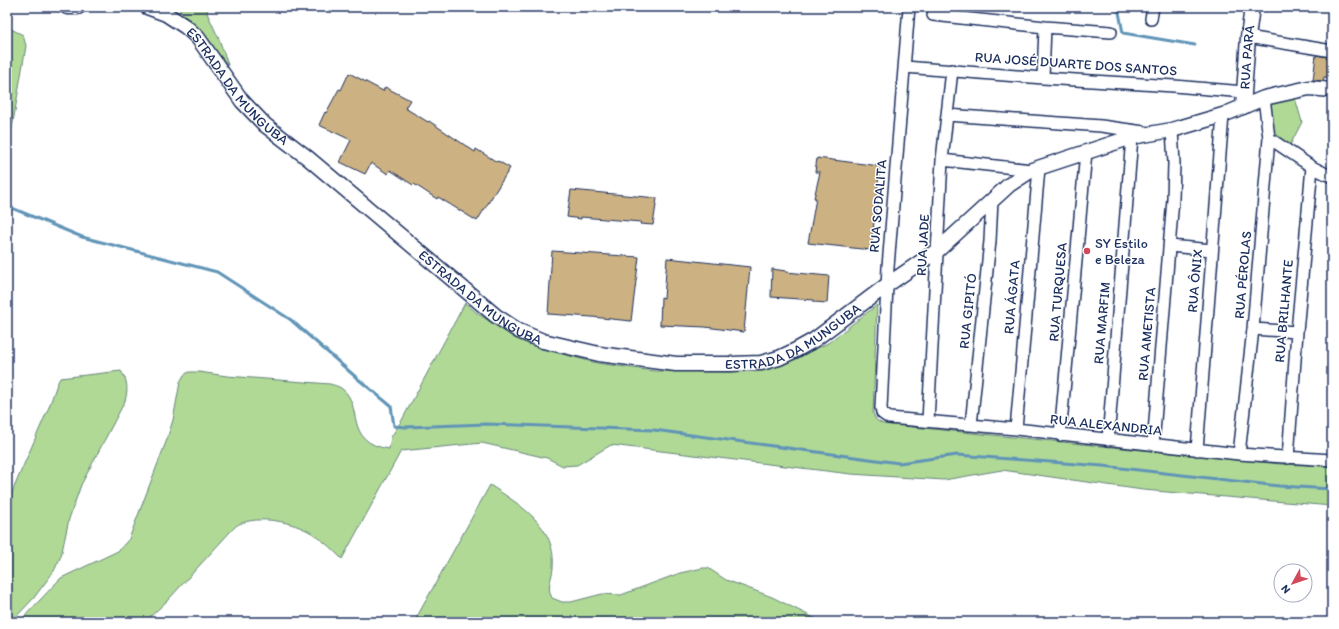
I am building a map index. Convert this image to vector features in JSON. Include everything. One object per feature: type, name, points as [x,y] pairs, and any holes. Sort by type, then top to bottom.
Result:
[{"type":"main road","points":[[67,7],[78,7]]},
{"type":"main road","name":"ESTRADA DA MUNGUBA","points":[[147,7],[166,14],[176,20],[198,38],[242,101],[264,125],[308,158],[496,316],[519,331],[543,341],[599,354],[676,364],[761,363],[779,358],[796,350],[814,340],[887,285],[938,250],[1009,185],[1035,169],[1132,137],[1172,130],[1223,115],[1264,98],[1309,88],[1332,90]]},
{"type":"main road","name":"RUA PARÁ","points":[[1243,107],[1248,37],[1252,7]]},
{"type":"street","name":"RUA SODALITA","points":[[881,408],[888,267],[909,7]]},
{"type":"street","points":[[1151,18],[1153,7]]},
{"type":"street","points":[[933,15],[1111,32]]},
{"type":"street","points":[[1043,78],[1045,26]]},
{"type":"street","points":[[1248,37],[1332,51]]},
{"type":"street","name":"RUA JOSÉ DUARTE DOS SANTOS","points":[[905,67],[1244,92]]},
{"type":"street","name":"RUA JADE","points":[[928,421],[942,160],[952,70]]},
{"type":"street","name":"RUA PÉROLAS","points":[[1239,454],[1254,329],[1269,138],[1264,98]]},
{"type":"street","points":[[947,115],[1101,126],[1153,134]]},
{"type":"street","name":"RUA ÔNIX","points":[[1196,450],[1223,115]]},
{"type":"street","name":"RUA AMETISTA","points":[[1153,445],[1170,246],[1174,163],[1172,130]]},
{"type":"street","name":"RUA MARFIM","points":[[1108,440],[1132,137]]},
{"type":"street","points":[[1269,138],[1312,167],[1332,177]]},
{"type":"street","name":"RUA TURQUESA","points":[[1060,435],[1086,152]]},
{"type":"street","points":[[942,160],[1035,169]]},
{"type":"street","name":"RUA BRILHANTE","points":[[1288,458],[1296,332],[1312,167]]},
{"type":"street","name":"RUA ÁGATA","points":[[1016,429],[1035,169]]},
{"type":"street","name":"RUA GIPITÓ","points":[[971,426],[990,241],[992,200]]},
{"type":"street","points":[[1170,246],[1212,250]]},
{"type":"street","points":[[1254,329],[1296,332]]},
{"type":"street","name":"RUA ALEXANDRIA","points":[[881,408],[882,413],[889,418],[1016,429],[1196,450],[1288,458],[1332,460]]},
{"type":"green space","points":[[177,7],[208,7],[207,13],[219,39],[228,65]]},
{"type":"green space","points":[[7,27],[23,35],[26,46],[10,140],[7,175]]},
{"type":"green space","points":[[1293,91],[1302,122],[1287,151],[1269,138],[1264,98]]},
{"type":"green space","points":[[465,303],[477,313],[516,339],[539,348],[597,363],[654,371],[731,372],[780,366],[828,343],[877,305],[873,413],[876,420],[883,424],[1280,464],[1332,466],[1332,506],[1143,490],[1002,470],[944,480],[851,474],[611,445],[577,465],[563,466],[547,458],[482,443],[401,451],[342,559],[319,538],[300,527],[270,520],[251,521],[235,527],[168,600],[151,616],[138,622],[19,622],[61,578],[118,551],[129,539],[166,442],[173,420],[180,382],[184,375],[189,372],[199,372],[227,376],[330,384],[337,386],[348,395],[359,431],[365,439],[374,445],[389,449],[391,437],[402,420]]},
{"type":"green space","points":[[121,371],[127,386],[125,401],[81,485],[69,519],[61,556],[54,571],[33,599],[11,622],[7,622],[7,505],[49,407],[57,384],[60,378]]},
{"type":"green space","points":[[490,485],[524,509],[543,529],[549,540],[553,553],[553,568],[549,586],[552,598],[562,602],[571,602],[602,594],[621,595],[680,573],[708,568],[726,580],[772,597],[822,622],[414,622]]},
{"type":"building","points":[[1316,55],[1332,58],[1332,78],[1324,77],[1323,81],[1313,80]]},
{"type":"building","points":[[349,73],[383,91],[385,87],[410,100],[405,108],[428,122],[429,121],[475,152],[476,149],[510,168],[477,221],[438,197],[437,199],[414,184],[413,185],[390,170],[388,174],[371,163],[365,174],[340,162],[351,140],[319,125],[339,89],[341,90]]},
{"type":"building","points":[[817,158],[880,166],[871,250],[808,243],[816,198],[814,198],[820,172],[815,172]]},
{"type":"building","points":[[571,190],[657,198],[653,225],[640,224],[641,222],[567,217]]},
{"type":"building","points":[[552,251],[639,257],[631,321],[548,314]]},
{"type":"building","points":[[667,258],[750,267],[744,332],[705,327],[660,325],[661,297],[664,298]]},
{"type":"building","points":[[772,269],[786,272],[829,276],[827,303],[814,302],[814,300],[771,297]]},
{"type":"waterway","points":[[1118,7],[1123,33],[1195,45]]},
{"type":"waterway","points":[[7,206],[82,237],[217,272],[291,320],[391,406],[394,426],[406,427],[486,424],[654,430],[899,463],[957,455],[1103,466],[1279,486],[1332,489]]},
{"type":"place","name":"SY Estilo e Beleza","points":[[1087,251]]}]
